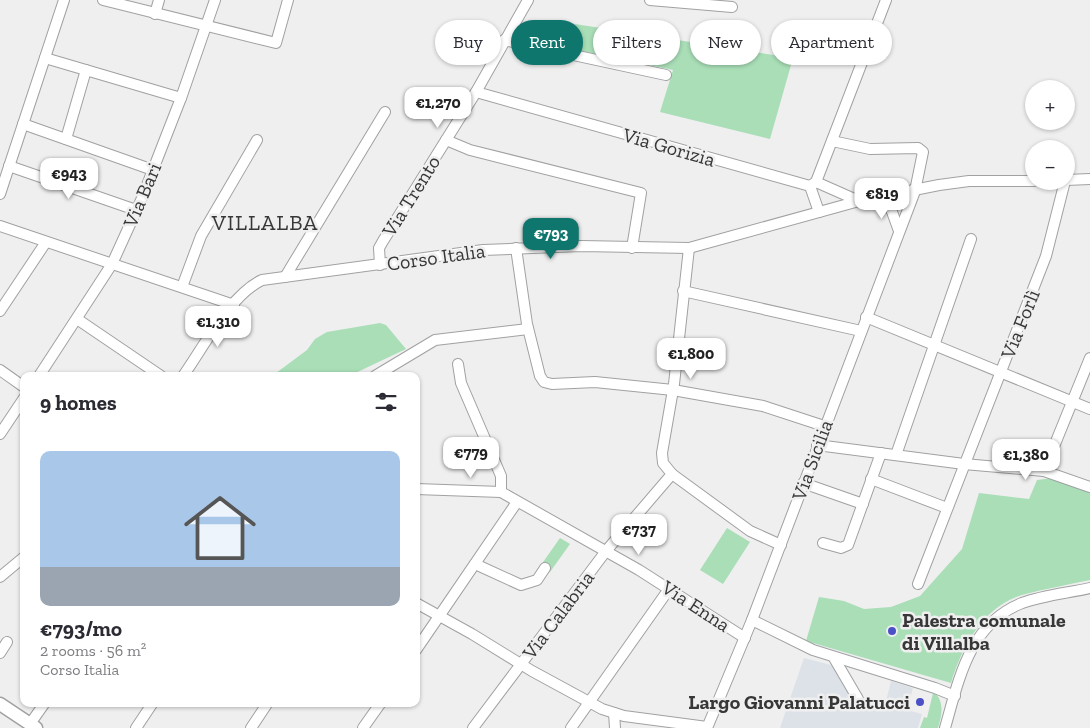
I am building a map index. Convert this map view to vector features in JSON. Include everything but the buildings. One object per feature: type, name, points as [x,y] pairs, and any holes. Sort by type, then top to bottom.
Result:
[{"type":"main road","points":[[0,704],[33,726]]},
{"type":"street","points":[[0,194],[64,0]]},
{"type":"street","points":[[103,0],[276,43],[288,0]]},
{"type":"street","points":[[154,14],[159,0]]},
{"type":"street","name":"Via Bari","points":[[42,372],[112,264],[153,170],[181,98],[215,0]]},
{"type":"street","name":"Via Trento","points":[[380,265],[382,241],[476,92],[528,0]]},
{"type":"street","points":[[650,0],[732,8]]},
{"type":"street","points":[[819,212],[813,184],[832,141],[886,0]]},
{"type":"street","points":[[504,40],[666,75]]},
{"type":"street","points":[[45,58],[181,98]]},
{"type":"street","points":[[66,139],[86,70]]},
{"type":"street","name":"Via Gorizia","points":[[476,92],[813,184],[859,202]]},
{"type":"street","points":[[285,277],[385,112]]},
{"type":"street","points":[[23,124],[153,170]]},
{"type":"street","points":[[182,287],[201,236],[257,140]]},
{"type":"street","points":[[446,140],[470,150],[641,193],[632,248]]},
{"type":"street","name":"Via Sicilia","points":[[707,728],[752,620],[824,426],[915,191],[923,156],[920,149],[864,148],[832,141]]},
{"type":"street","points":[[9,166],[136,210]]},
{"type":"street","points":[[1075,180],[1090,179]]},
{"type":"street","name":"Corso Italia","points":[[185,372],[234,305],[255,284],[271,278],[483,250],[516,248],[689,248],[859,202],[959,182],[1025,181]]},
{"type":"street","name":"Via Forlì","points":[[918,584],[1046,256],[1064,190]]},
{"type":"street","points":[[880,198],[891,209],[899,232]]},
{"type":"street","points":[[0,226],[234,305]]},
{"type":"street","points":[[896,455],[971,239]]},
{"type":"street","points":[[0,311],[46,242]]},
{"type":"street","points":[[516,248],[528,329],[540,376],[544,382],[552,384],[595,382],[673,390],[763,406],[824,426]]},
{"type":"street","points":[[689,248],[673,390],[662,456],[665,466],[672,474],[750,531],[781,545]]},
{"type":"street","points":[[683,290],[861,331]]},
{"type":"street","points":[[77,318],[155,372]]},
{"type":"street","points":[[866,318],[1090,409]]},
{"type":"street","points":[[382,372],[435,340],[528,329]]},
{"type":"street","points":[[1044,470],[1090,358]]},
{"type":"street","points":[[420,489],[501,492],[500,473],[460,380],[458,364]]},
{"type":"street","points":[[0,370],[20,384]]},
{"type":"street","points":[[0,434],[20,404]]},
{"type":"street","points":[[817,445],[964,464],[1044,470],[1090,487]]},
{"type":"street","points":[[823,543],[841,548],[846,546],[881,453]]},
{"type":"street","name":"Via Calabria","points":[[473,728],[606,550],[672,474]]},
{"type":"street","points":[[872,479],[947,508]]},
{"type":"street","points":[[803,483],[863,504]]},
{"type":"street","name":"Via Enna","points":[[501,492],[516,502],[606,550],[745,638]]},
{"type":"street","points":[[420,644],[516,502]]},
{"type":"street","points":[[0,576],[20,560]]},
{"type":"street","points":[[474,564],[521,585],[537,580],[545,568]]},
{"type":"street","points":[[945,728],[954,696],[972,647],[980,633],[994,620],[1012,608],[1027,602],[1090,588]]},
{"type":"street","points":[[571,728],[669,589]]},
{"type":"street","points":[[420,605],[590,703],[614,713],[707,728]]},
{"type":"street","points":[[752,620],[797,644],[834,658],[935,688],[954,696]]},
{"type":"street","points":[[0,653],[7,642]]},
{"type":"street","points":[[834,658],[858,699]]},
{"type":"street","points":[[33,726],[42,707]]},
{"type":"street","points":[[136,728],[150,707]]},
{"type":"street","points":[[251,728],[265,707]]},
{"type":"street","points":[[363,728],[378,707]]},
{"type":"street","points":[[614,713],[615,728]]},
{"type":"shaded area","points":[[804,658],[835,666],[860,698],[885,705],[891,681],[913,688],[907,710],[922,714],[918,728],[780,728]]},
{"type":"green space","points":[[583,25],[593,27],[593,53],[583,51]]},
{"type":"green space","points":[[680,40],[690,42],[690,65],[761,65],[761,53],[771,55],[771,65],[791,65],[770,139],[660,112],[673,70],[649,65],[680,65]]},
{"type":"green space","points":[[380,323],[386,325],[406,349],[357,372],[277,372],[307,350],[315,339],[327,332]]},
{"type":"green space","points":[[1053,478],[1090,493],[1090,580],[1022,595],[996,609],[985,619],[968,642],[951,683],[806,641],[819,597],[844,601],[864,609],[891,607],[920,596],[962,549],[979,493],[1029,499],[1037,480]]},
{"type":"green space","points":[[727,528],[750,542],[723,584],[700,570]]},
{"type":"green space","points":[[560,538],[570,544],[550,572],[541,565]]},
{"type":"green space","points":[[928,688],[934,692],[940,700],[942,711],[938,728],[920,728],[924,717],[927,718],[933,693],[927,691]]},
{"type":"place","name":"Palestra comunale di Villalba","points":[[892,631]]},
{"type":"place","name":"Largo Giovanni Palatucci","points":[[920,702]]},
{"type":"district","name":"VILLALBA","points":[[265,222]]}]
